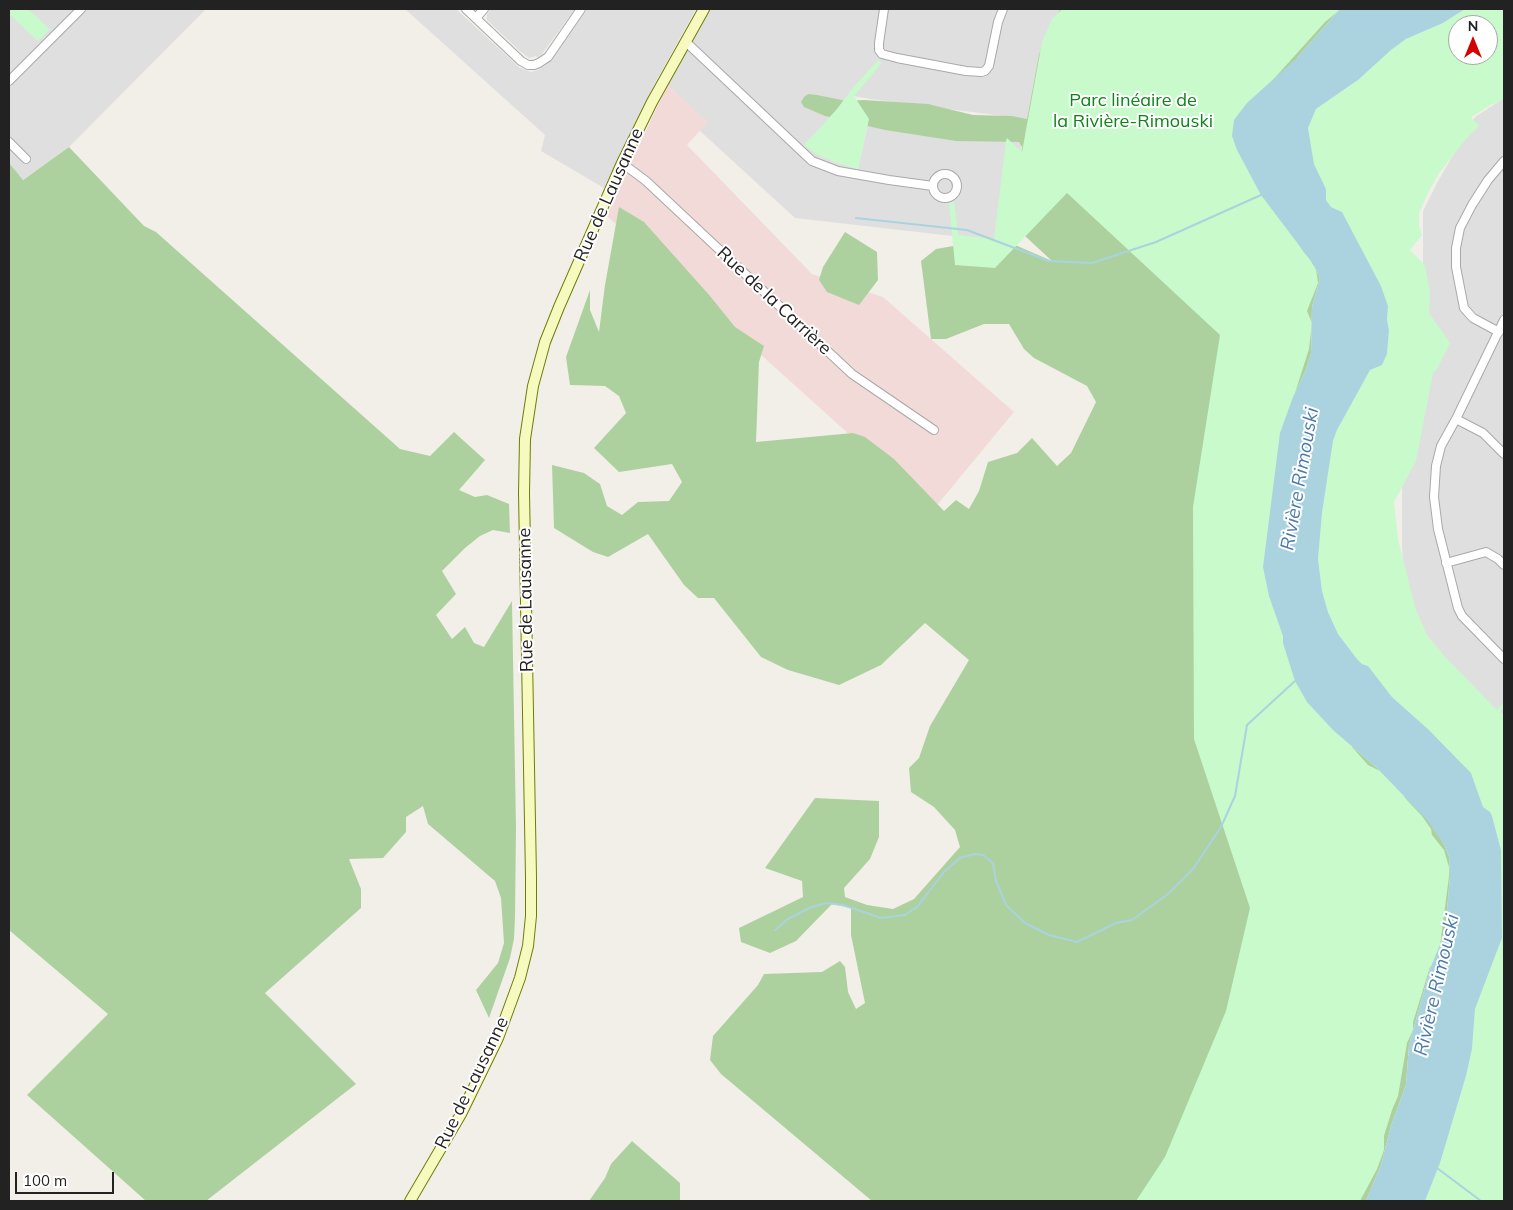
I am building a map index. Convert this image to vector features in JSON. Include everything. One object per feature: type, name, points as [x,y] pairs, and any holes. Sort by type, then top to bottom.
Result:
[{"type":"street","points":[[9,81],[81,9]]},
{"type":"street","points":[[466,9],[521,61],[528,65],[534,65],[548,57],[581,9]]},
{"type":"street","points":[[476,18],[484,9]]},
{"type":"street","name":"Rue de Lausanne","points":[[410,1201],[462,1114],[498,1038],[520,978],[528,946],[531,916],[524,493],[526,439],[533,386],[545,342],[622,163],[652,102],[704,9]]},
{"type":"street","points":[[884,9],[879,43],[882,54],[966,71],[981,72],[985,71],[989,66],[1001,9]]},
{"type":"street","points":[[686,42],[812,161],[838,171],[933,186]]},
{"type":"street","points":[[9,142],[26,159]]},
{"type":"street","points":[[1499,332],[1473,318],[1464,308],[1456,267],[1456,248],[1460,228],[1472,205],[1488,180],[1504,161]]},
{"type":"street","name":"Rue de la Carrière","points":[[622,163],[646,181],[852,374],[934,430]]},
{"type":"street","points":[[1504,320],[1441,446],[1436,466],[1434,498],[1446,563],[1458,608],[1462,616],[1504,659]]},
{"type":"street","points":[[1456,419],[1483,433],[1504,454]]},
{"type":"street","points":[[1446,563],[1486,552],[1504,565]]},
{"type":"shaded area","points":[[9,9],[206,9],[69,147],[11,188],[9,186]]},
{"type":"shaded area","points":[[405,9],[456,9],[520,68],[531,72],[546,65],[587,9],[696,9],[654,85],[604,188],[541,151],[545,135]]},
{"type":"shaded area","points":[[491,9],[575,9],[542,54],[538,58],[536,56],[529,58],[487,20],[487,14]]},
{"type":"shaded area","points":[[709,9],[1060,9],[1039,54],[1027,119],[854,96],[832,161],[858,169],[869,119],[1022,141],[1005,242],[795,218],[700,131],[707,122],[667,85]]},
{"type":"shaded area","points":[[667,85],[708,122],[687,145],[812,274],[883,297],[1014,412],[933,510],[607,216]]},
{"type":"shaded area","points":[[1504,98],[1504,716],[1408,648],[1402,546],[1402,487],[1423,278],[1423,211],[1475,117]]},
{"type":"green space","points":[[9,9],[28,9],[50,29],[38,41],[9,14]]},
{"type":"green space","points":[[1060,9],[1340,9],[1297,58],[1314,265],[1320,278],[1312,307],[1311,354],[1293,397],[1333,730],[1377,768],[1429,821],[1445,846],[1449,857],[1450,876],[1445,933],[1430,969],[1409,1045],[1406,1085],[1391,1126],[1381,1165],[1366,1201],[872,1201],[721,1074],[710,1060],[713,1036],[758,985],[764,974],[822,972],[840,961],[845,967],[848,992],[856,1009],[865,1003],[851,935],[851,908],[832,904],[796,941],[770,953],[741,942],[739,928],[803,897],[802,881],[765,868],[815,798],[879,801],[879,837],[870,859],[844,888],[845,897],[867,905],[893,909],[914,899],[960,847],[955,830],[934,807],[911,792],[909,768],[919,758],[930,726],[969,660],[925,623],[881,665],[839,685],[788,670],[761,657],[714,598],[698,598],[684,585],[648,534],[608,557],[593,552],[554,528],[552,465],[584,473],[600,484],[607,506],[622,515],[638,502],[669,501],[682,482],[672,464],[619,472],[594,448],[626,413],[619,396],[605,386],[570,385],[566,357],[590,290],[590,310],[599,332],[605,285],[619,207],[644,222],[735,327],[764,346],[759,362],[756,442],[853,433],[865,437],[894,459],[944,511],[956,500],[969,509],[979,491],[988,462],[1017,453],[1032,438],[1057,466],[1071,453],[1096,402],[1087,386],[1034,358],[1024,349],[1009,324],[984,324],[946,339],[931,339],[921,261],[936,249],[999,238],[1052,261],[1011,223],[1022,147],[1019,142],[956,141],[885,130],[825,116],[804,107],[801,102],[808,94],[847,101],[864,100],[928,104],[973,115],[1012,116],[1027,119],[1039,54]]},
{"type":"green space","name":"Parc linéaire de la Rivière-Rimouski","points":[[1062,9],[1341,9],[1325,22],[1262,92],[1294,237],[1316,270],[1318,283],[1307,311],[1312,323],[1309,349],[1288,415],[1352,747],[1368,765],[1384,773],[1422,816],[1431,829],[1432,835],[1444,850],[1449,867],[1440,946],[1435,962],[1430,967],[1413,1022],[1413,1030],[1407,1043],[1398,1096],[1384,1136],[1384,1150],[1377,1169],[1360,1201],[1136,1201],[1165,1157],[1226,1011],[1250,908],[1194,739],[1193,507],[1220,335],[1067,193],[995,268],[955,265],[949,203],[954,201],[958,235],[994,239],[1006,141],[1007,138],[1022,152],[1042,42],[1052,19]]},
{"type":"green space","points":[[1465,9],[1504,9],[1504,99],[1471,117],[1479,126],[1439,173],[1419,213],[1419,226],[1422,235],[1410,250],[1425,265],[1430,293],[1429,313],[1450,343],[1437,369],[1433,373],[1416,461],[1394,502],[1398,539],[1415,607],[1427,635],[1446,658],[1497,710],[1504,702],[1504,707],[1500,712],[1504,715],[1504,1201],[1425,1201],[1440,1163],[1466,1076],[1472,1049],[1475,1009],[1502,938],[1501,850],[1492,816],[1490,812],[1483,808],[1471,773],[1429,730],[1392,697],[1368,666],[1362,664],[1357,659],[1338,634],[1328,612],[1322,591],[1318,559],[1322,513],[1333,441],[1370,369],[1382,365],[1387,354],[1389,330],[1387,320],[1388,306],[1381,286],[1342,212],[1331,207],[1326,200],[1326,189],[1314,164],[1308,128],[1316,109],[1353,84],[1406,39],[1448,20],[1448,65],[1498,65],[1498,15],[1456,15]]},
{"type":"green space","points":[[878,60],[882,63],[854,96],[869,119],[858,169],[818,155],[804,145],[837,109]]},
{"type":"green space","points":[[69,147],[144,226],[156,232],[400,449],[430,456],[454,432],[485,460],[459,490],[475,497],[487,495],[509,504],[510,533],[493,530],[480,536],[442,571],[456,594],[436,615],[452,639],[465,627],[474,643],[484,647],[512,601],[516,827],[514,939],[510,958],[489,1018],[476,990],[498,963],[504,943],[501,898],[495,881],[428,824],[423,806],[406,817],[406,832],[383,858],[349,859],[361,889],[361,908],[265,993],[356,1084],[206,1201],[146,1201],[27,1095],[108,1014],[9,930],[9,163],[23,180]]},
{"type":"green space","points":[[845,232],[877,252],[878,280],[859,305],[827,292],[819,280],[823,267]]},
{"type":"green space","points":[[632,1141],[680,1183],[680,1201],[589,1201],[605,1178],[611,1164]]},
{"type":"water","name":"Rivière Rimouski","points":[[1340,9],[1465,9],[1456,15],[1448,15],[1448,20],[1443,23],[1406,39],[1391,50],[1358,80],[1316,109],[1308,128],[1314,164],[1326,189],[1326,200],[1331,207],[1342,212],[1381,286],[1388,306],[1387,320],[1389,330],[1387,354],[1382,365],[1370,370],[1337,430],[1333,441],[1322,513],[1318,559],[1322,591],[1328,612],[1338,634],[1357,659],[1362,664],[1368,666],[1392,697],[1429,730],[1471,773],[1483,807],[1492,816],[1501,850],[1502,938],[1475,1009],[1472,1049],[1466,1076],[1440,1163],[1425,1201],[1366,1201],[1381,1165],[1391,1126],[1406,1085],[1409,1045],[1430,969],[1445,933],[1450,876],[1449,857],[1445,846],[1428,821],[1377,768],[1333,730],[1307,702],[1295,681],[1283,643],[1283,636],[1269,596],[1263,567],[1280,433],[1311,354],[1312,307],[1320,278],[1314,265],[1261,195],[1237,150],[1232,136],[1234,120],[1247,103],[1297,58]]},
{"type":"waterway","points":[[856,218],[967,230],[1049,261],[1092,263],[1156,242],[1261,195]]},
{"type":"waterway","points":[[775,930],[788,919],[809,908],[826,903],[843,905],[881,918],[905,915],[917,907],[944,872],[960,858],[975,854],[983,855],[993,863],[996,881],[1006,905],[1025,923],[1049,935],[1077,942],[1116,923],[1132,920],[1168,894],[1193,869],[1221,827],[1235,796],[1247,725],[1295,681]]},
{"type":"waterway","points":[[1437,1168],[1481,1201]]}]
